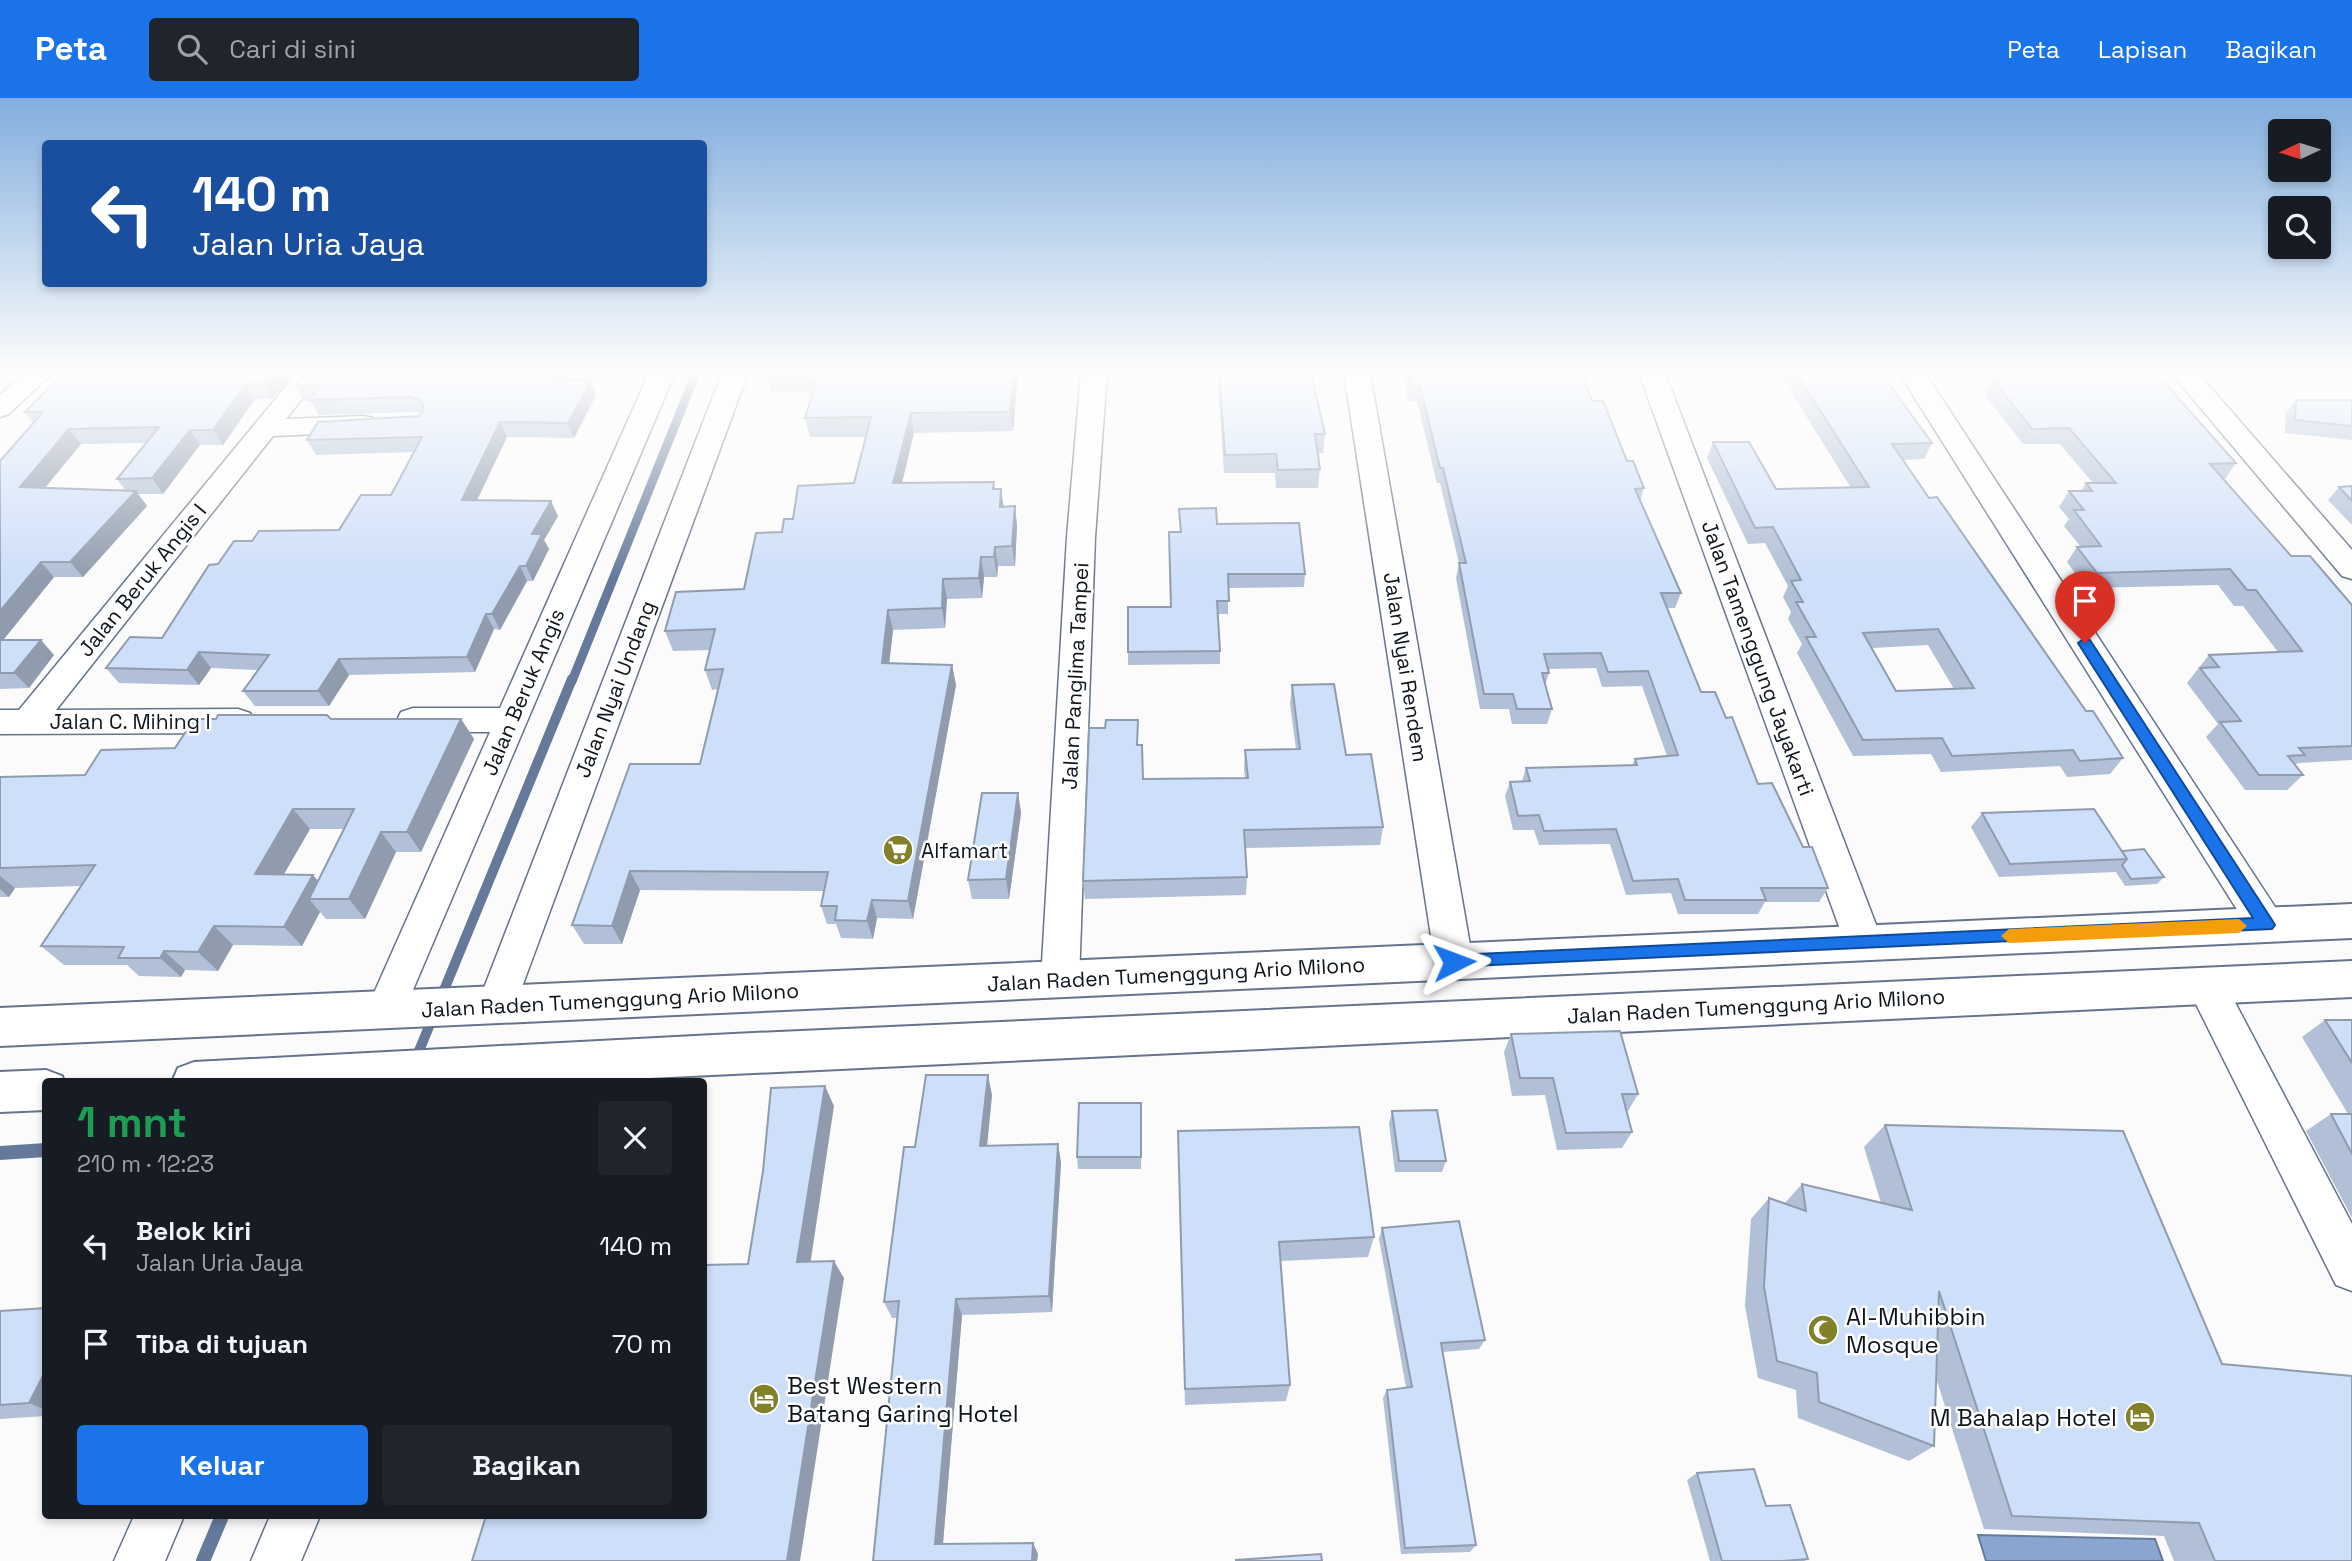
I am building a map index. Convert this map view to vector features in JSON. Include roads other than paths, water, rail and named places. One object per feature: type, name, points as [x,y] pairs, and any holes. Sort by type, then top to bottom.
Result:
[{"type":"highway","name":"Jalan Raden Tumenggung Ario Milono","points":[[0,1027],[2352,921]]},
{"type":"highway","name":"Jalan Raden Tumenggung Ario Milono","points":[[292,1078],[462,1073],[733,1053],[2352,979]]},
{"type":"highway","points":[[887,1048],[893,987]]},
{"type":"highway","points":[[0,1092],[42,1090]]},
{"type":"street","name":"Jalan Beruk Angis I","points":[[14,722],[255,441]]},
{"type":"street","name":"Jalan Beruk Angis","points":[[397,1010],[511,720],[632,441]]},
{"type":"street","name":"Jalan Nyai Undang","points":[[482,1006],[708,441]]},
{"type":"street","name":"Jalan Panglima Tampei","points":[[1060,980],[1081,537],[1089,441]]},
{"type":"street","name":"Jalan Nyai Rendem","points":[[1368,441],[1454,962]]},
{"type":"street","name":"Jalan Tamenggung Jayakarti","points":[[1678,441],[1864,943]]},
{"type":"street","points":[[1956,441],[2266,925]]},
{"type":"street","points":[[2243,441],[2352,569]]},
{"type":"street","points":[[387,720],[511,720]]},
{"type":"street","name":"Jalan C. Mihing I","points":[[14,722],[263,721]]},
{"type":"street","points":[[2206,986],[2352,1269]]},
{"type":"street","points":[[139,1561],[158,1519]]},
{"type":"street","points":[[276,1561],[294,1519]]},
{"type":"water","points":[[1978,1535],[2155,1539],[2163,1561],[1986,1561]]},
{"type":"waterway","points":[[572,681],[669,441]]},
{"type":"waterway","points":[[414,1063],[572,679]]},
{"type":"waterway","points":[[0,1153],[42,1150]]},
{"type":"waterway","points":[[203,1561],[221,1519]]},
{"type":"place","name":"Alfamart","points":[[898,850]]},
{"type":"place","name":"Al-Muhibbin Mosque","points":[[1823,1330]]},
{"type":"place","name":"Best Western Batang Garing Hotel","points":[[764,1399]]},
{"type":"place","name":"M Bahalap Hotel","points":[[2140,1417]]}]
